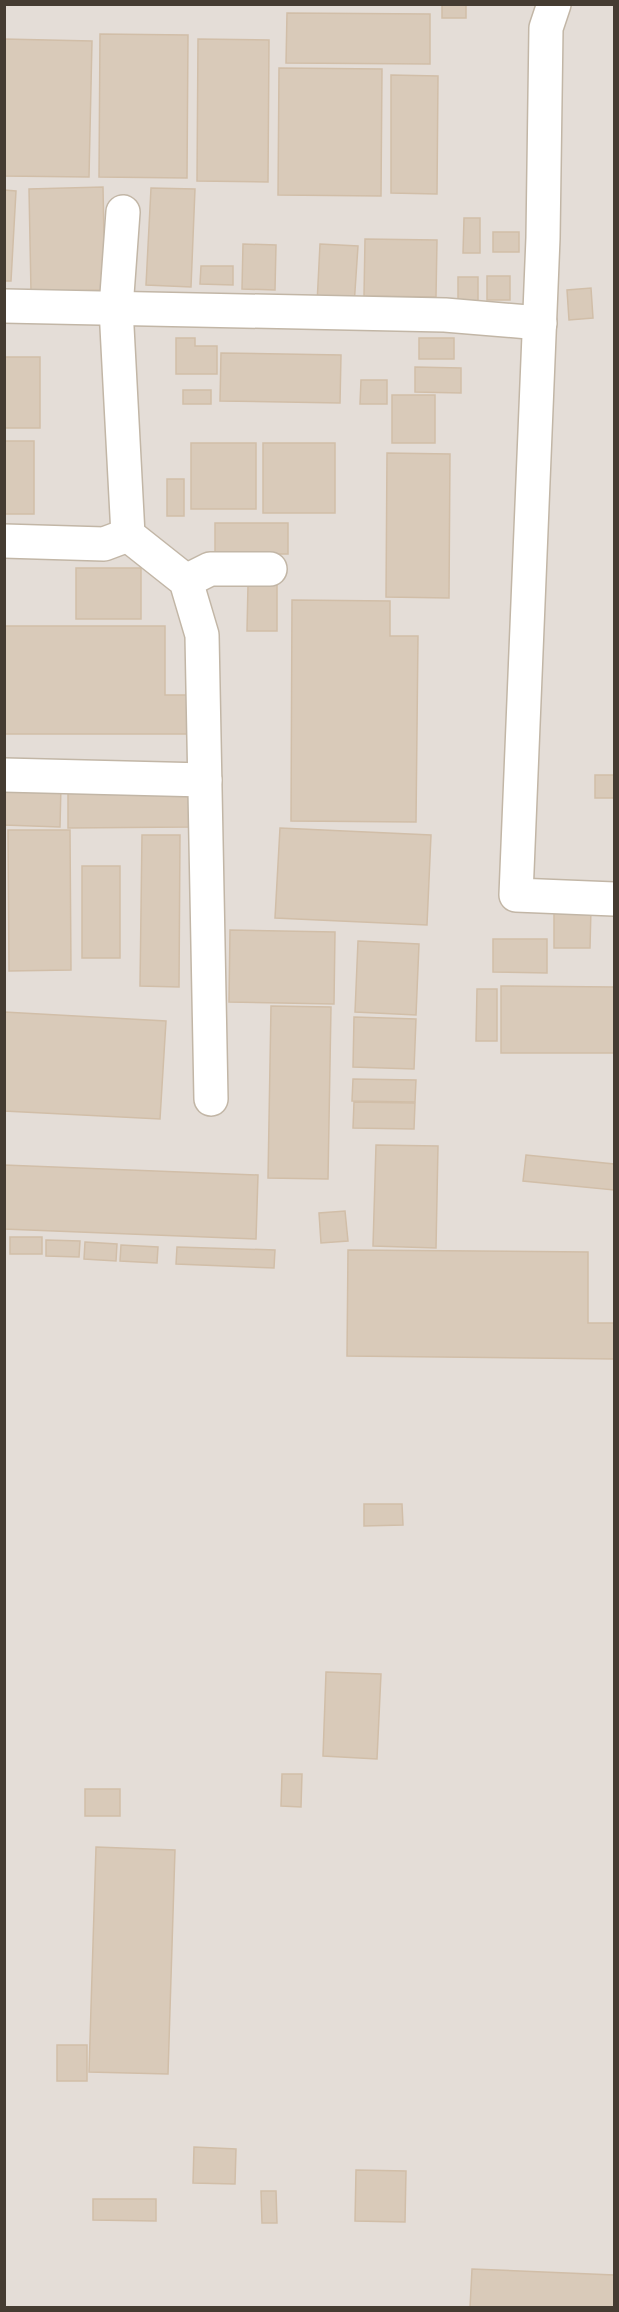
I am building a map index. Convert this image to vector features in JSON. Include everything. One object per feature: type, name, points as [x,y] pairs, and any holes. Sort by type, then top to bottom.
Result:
[{"type":"lane","points":[[554,4],[546,28],[540,323],[516,895],[615,899]]},
{"type":"lane","points":[[123,212],[116,308],[128,535],[186,580],[202,635],[210,1099]]},
{"type":"lane","points":[[4,306],[445,315],[540,323]]},
{"type":"lane","points":[[4,541],[104,544],[128,535]]},
{"type":"lane","points":[[186,580],[210,569],[270,569]]},
{"type":"lane","points":[[4,775],[205,780]]},
{"type":"shaded area","points":[[5,5],[614,5],[614,2307],[5,2307]]},
{"type":"building","points":[[442,4],[466,4],[466,18],[442,18]]},
{"type":"building","points":[[287,13],[430,14],[430,64],[286,63]]},
{"type":"building","points":[[100,34],[188,35],[187,178],[99,177]]},
{"type":"building","points":[[4,39],[92,41],[89,177],[4,176]]},
{"type":"building","points":[[198,39],[269,40],[268,182],[197,181]]},
{"type":"building","points":[[279,68],[382,69],[381,196],[278,195]]},
{"type":"building","points":[[391,75],[438,76],[437,194],[391,193]]},
{"type":"building","points":[[103,187],[105,290],[31,292],[29,189]]},
{"type":"building","points":[[151,188],[195,189],[191,287],[146,285]]},
{"type":"building","points":[[4,190],[16,191],[11,281],[4,281]]},
{"type":"building","points":[[464,218],[480,218],[480,253],[463,253]]},
{"type":"building","points":[[493,232],[519,232],[519,252],[493,252]]},
{"type":"building","points":[[365,239],[437,240],[436,297],[364,296]]},
{"type":"building","points":[[243,244],[276,245],[275,290],[242,289]]},
{"type":"building","points":[[320,244],[358,246],[354,306],[317,304]]},
{"type":"building","points":[[201,266],[233,266],[233,285],[200,284]]},
{"type":"building","points":[[487,276],[510,276],[510,300],[487,300]]},
{"type":"building","points":[[458,277],[478,277],[478,305],[458,305]]},
{"type":"building","points":[[591,288],[593,318],[569,320],[567,290]]},
{"type":"building","points":[[176,338],[195,338],[195,346],[217,346],[217,374],[176,374]]},
{"type":"building","points":[[419,338],[454,338],[454,359],[419,359]]},
{"type":"building","points":[[221,353],[341,355],[340,403],[220,401]]},
{"type":"building","points":[[4,357],[40,357],[40,428],[4,428]]},
{"type":"building","points":[[415,367],[461,368],[461,393],[415,392]]},
{"type":"building","points":[[361,380],[387,380],[387,404],[360,404]]},
{"type":"building","points":[[183,390],[211,390],[211,404],[183,404]]},
{"type":"building","points":[[392,395],[435,395],[435,443],[392,443]]},
{"type":"building","points":[[4,441],[34,441],[34,514],[4,514]]},
{"type":"building","points":[[191,443],[256,443],[256,509],[191,509]]},
{"type":"building","points":[[263,443],[335,443],[335,513],[263,513]]},
{"type":"building","points":[[387,453],[450,454],[449,598],[386,597]]},
{"type":"building","points":[[167,479],[184,479],[184,516],[167,516]]},
{"type":"building","points":[[215,523],[288,523],[288,554],[215,554]]},
{"type":"building","points":[[76,568],[141,568],[141,619],[76,619]]},
{"type":"building","points":[[248,585],[277,585],[277,631],[247,631]]},
{"type":"building","points":[[292,600],[390,601],[390,636],[418,636],[416,822],[291,821]]},
{"type":"building","points":[[4,626],[165,626],[165,695],[197,695],[197,734],[4,734]]},
{"type":"building","points":[[595,775],[614,775],[614,798],[595,798]]},
{"type":"building","points":[[4,784],[61,785],[60,827],[4,825]]},
{"type":"building","points":[[189,788],[189,827],[68,828],[68,789]]},
{"type":"building","points":[[280,828],[431,835],[427,925],[275,918]]},
{"type":"building","points":[[8,830],[70,830],[71,970],[9,971]]},
{"type":"building","points":[[142,835],[180,835],[179,987],[140,986]]},
{"type":"building","points":[[82,866],[120,866],[120,958],[82,958]]},
{"type":"building","points":[[554,908],[591,908],[590,948],[554,948]]},
{"type":"building","points":[[230,930],[335,932],[334,1004],[229,1002]]},
{"type":"building","points":[[493,939],[547,939],[547,973],[493,972]]},
{"type":"building","points":[[358,941],[419,944],[416,1015],[355,1012]]},
{"type":"building","points":[[501,986],[614,987],[614,1053],[501,1053]]},
{"type":"building","points":[[477,989],[497,989],[497,1041],[476,1041]]},
{"type":"building","points":[[271,1006],[331,1007],[328,1179],[268,1178]]},
{"type":"building","points":[[4,1012],[166,1021],[160,1119],[4,1111]]},
{"type":"building","points":[[354,1017],[416,1019],[414,1069],[353,1067]]},
{"type":"building","points":[[353,1079],[416,1080],[415,1102],[352,1101]]},
{"type":"building","points":[[354,1102],[415,1103],[414,1129],[353,1128]]},
{"type":"building","points":[[376,1145],[438,1146],[436,1248],[373,1246]]},
{"type":"building","points":[[526,1155],[614,1164],[614,1190],[523,1181]]},
{"type":"building","points":[[4,1165],[258,1175],[256,1239],[4,1229]]},
{"type":"building","points":[[345,1211],[348,1241],[321,1243],[319,1213]]},
{"type":"building","points":[[10,1237],[42,1237],[42,1254],[10,1254]]},
{"type":"building","points":[[46,1240],[80,1241],[79,1257],[46,1256]]},
{"type":"building","points":[[85,1242],[117,1244],[116,1261],[84,1259]]},
{"type":"building","points":[[121,1245],[158,1247],[157,1263],[120,1261]]},
{"type":"building","points":[[177,1247],[275,1250],[274,1268],[176,1264]]},
{"type":"building","points":[[348,1250],[588,1252],[588,1323],[614,1323],[614,1359],[347,1356]]},
{"type":"building","points":[[364,1504],[402,1504],[403,1525],[364,1526]]},
{"type":"building","points":[[326,1672],[381,1674],[377,1759],[323,1756]]},
{"type":"building","points":[[282,1774],[302,1774],[301,1807],[281,1806]]},
{"type":"building","points":[[85,1789],[120,1789],[120,1816],[85,1816]]},
{"type":"building","points":[[96,1847],[175,1850],[168,2074],[89,2072]]},
{"type":"building","points":[[57,2045],[87,2045],[87,2081],[57,2081]]},
{"type":"building","points":[[194,2147],[236,2149],[235,2184],[193,2183]]},
{"type":"building","points":[[356,2170],[406,2171],[405,2222],[355,2221]]},
{"type":"building","points":[[261,2191],[276,2191],[277,2223],[262,2223]]},
{"type":"building","points":[[93,2199],[156,2199],[156,2221],[93,2220]]},
{"type":"building","points":[[472,2269],[614,2275],[614,2308],[470,2308]]}]
